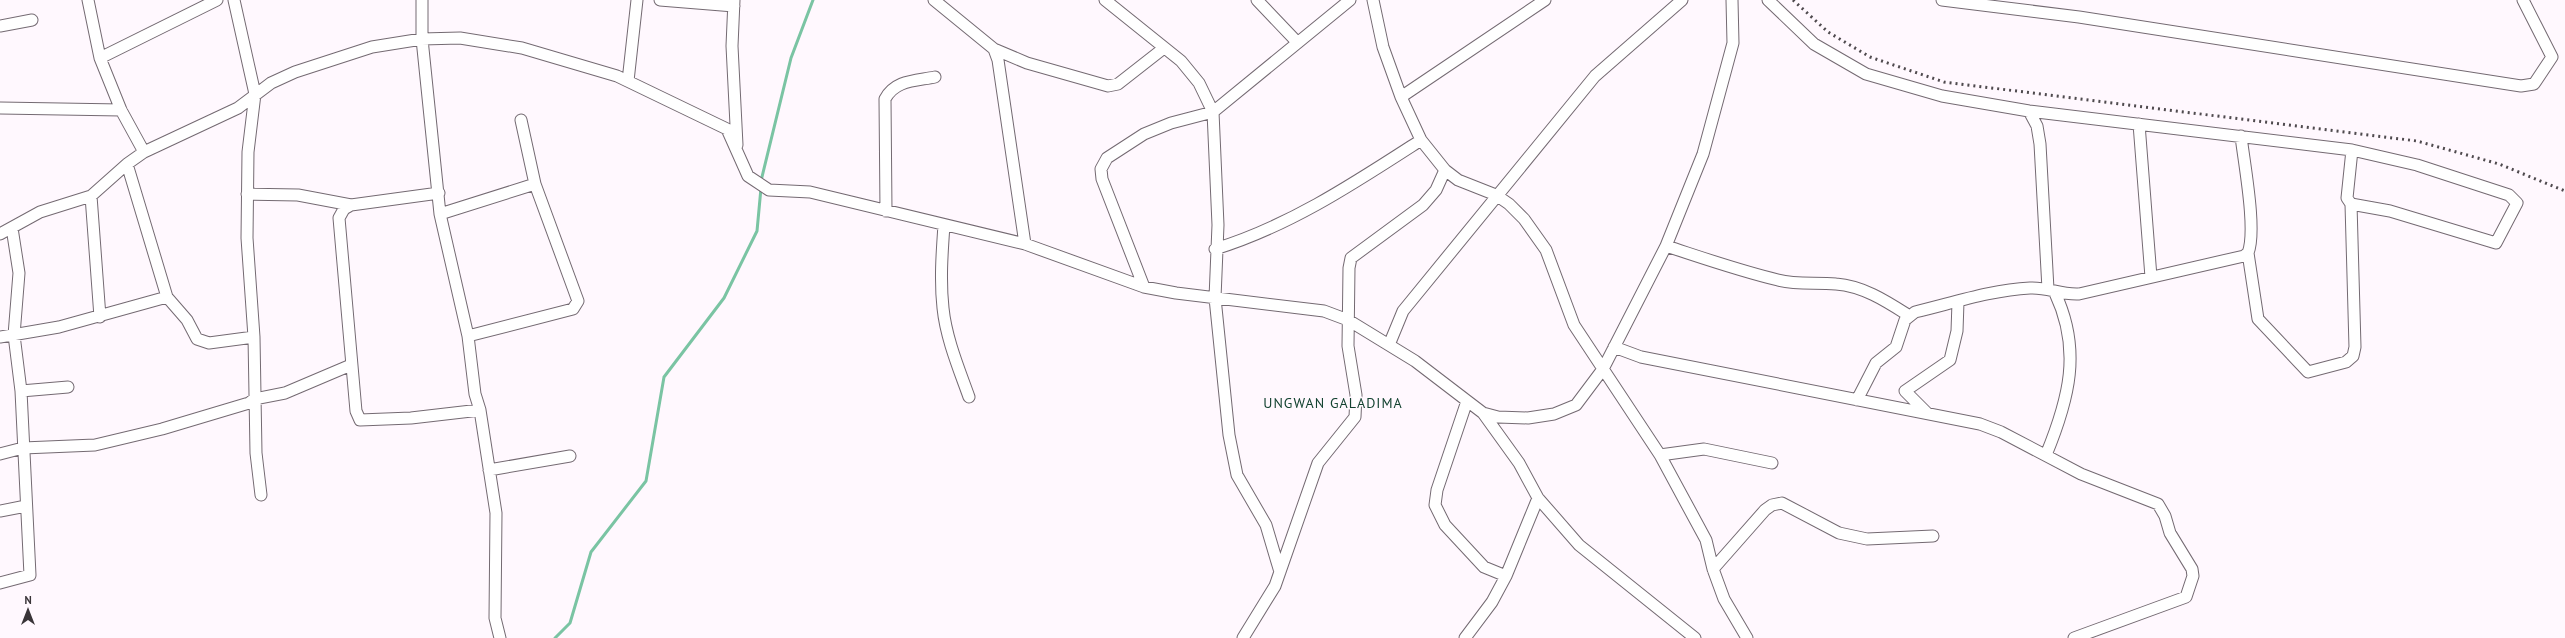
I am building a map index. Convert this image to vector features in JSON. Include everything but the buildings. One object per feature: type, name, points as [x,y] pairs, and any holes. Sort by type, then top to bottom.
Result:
[{"type":"street","points":[[88,0],[100,58],[121,110],[144,152]]},
{"type":"street","points":[[100,58],[217,0]]},
{"type":"street","points":[[234,0],[255,94],[248,152],[247,238],[254,336],[256,453],[261,495]]},
{"type":"street","points":[[422,0],[422,39],[440,214],[468,336],[475,394],[480,410],[496,513],[496,618],[500,638]]},
{"type":"street","points":[[628,81],[637,0]]},
{"type":"street","points":[[660,0],[734,3],[732,46],[738,149],[743,168],[748,176],[769,190],[810,192],[1025,244],[1144,287],[1176,294],[1324,311],[1348,320],[1389,345],[1483,413],[1519,463],[1538,498],[1579,545],[1694,638]]},
{"type":"street","points":[[934,0],[994,49],[1027,63],[1108,86],[1118,84],[1164,48]]},
{"type":"street","points":[[1105,0],[1181,61],[1199,83],[1213,112],[1218,225],[1215,249],[1215,298],[1229,435],[1237,475],[1266,525],[1280,572]]},
{"type":"street","points":[[1257,0],[1297,42]]},
{"type":"street","points":[[1144,287],[1102,179],[1101,169],[1107,158],[1144,134],[1171,123],[1213,112],[1350,0]]},
{"type":"street","points":[[1373,0],[1383,47],[1401,97],[1421,140],[1445,170],[1470,185],[1496,195],[1510,204],[1524,219],[1546,250],[1574,325],[1660,455],[1706,540],[1713,569],[1724,599],[1747,638]]},
{"type":"street","points":[[1401,97],[1545,0]]},
{"type":"street","points":[[1389,345],[1403,311],[1496,195],[1595,76],[1682,0]]},
{"type":"street","points":[[1483,413],[1498,417],[1513,418],[1554,414],[1576,405],[1603,369],[1666,246],[1703,154],[1717,110],[1733,43],[1732,0]]},
{"type":"street","points":[[1768,0],[1814,44],[1866,74],[1942,96],[2029,111],[2352,150],[2417,165],[2510,195],[2517,203],[2496,243],[2390,211],[2351,204]]},
{"type":"street","points":[[1942,0],[2079,18],[2521,86],[2534,84],[2552,57],[2523,0]]},
{"type":"street","points":[[0,26],[32,20]]},
{"type":"street","points":[[0,234],[40,212],[91,196],[127,164],[144,152],[238,108],[271,83],[295,72],[372,47],[422,39],[460,38],[522,48],[628,81],[727,129],[738,149]]},
{"type":"street","points":[[994,49],[998,60],[1025,244]]},
{"type":"street","points":[[886,211],[885,99],[889,91],[898,84],[935,77]]},
{"type":"street","points":[[0,108],[121,110]]},
{"type":"street","points":[[2029,111],[2037,126],[2040,144],[2051,291],[2064,311],[2070,347],[2068,392],[2063,415],[2046,454]]},
{"type":"street","points":[[468,336],[573,309],[578,301],[535,184],[521,120]]},
{"type":"street","points":[[2139,124],[2151,278]]},
{"type":"street","points":[[2241,136],[2250,224],[2250,246],[2248,253],[2258,319],[2308,372],[2346,362],[2353,356],[2355,347],[2351,204],[2347,198],[2352,150]]},
{"type":"street","points":[[1215,249],[1252,238],[1297,216],[1349,186],[1421,140]]},
{"type":"street","points":[[127,164],[167,297],[188,320],[197,339],[203,343],[254,336]]},
{"type":"street","points":[[1242,638],[1275,586],[1318,463],[1355,418],[1356,395],[1348,346],[1349,268],[1351,258],[1423,205],[1436,190],[1445,170]]},
{"type":"street","points":[[440,214],[535,184]]},
{"type":"street","points":[[247,194],[298,194],[351,205],[439,193]]},
{"type":"street","points":[[91,196],[100,317]]},
{"type":"street","points":[[351,205],[344,209],[339,218],[351,365],[356,411],[360,420],[411,418],[480,410]]},
{"type":"street","points":[[944,225],[941,273],[943,310],[956,363],[969,397]]},
{"type":"street","points":[[0,583],[30,575],[21,391],[14,334],[19,273],[12,228]]},
{"type":"street","points":[[1666,246],[1779,281],[1805,284],[1836,284],[1858,288],[1884,300],[1908,315],[2001,291],[2051,291],[2078,294],[2244,256],[2248,253]]},
{"type":"street","points":[[0,338],[100,317],[167,297]]},
{"type":"street","points":[[1929,414],[1905,391],[1950,360],[1957,331],[1958,302]]},
{"type":"street","points":[[1857,400],[1876,363],[1896,347],[1908,315]]},
{"type":"street","points":[[1614,347],[1641,357],[1980,424],[2046,454],[2081,474],[2158,504],[2165,516],[2170,533],[2192,569],[2193,576],[2190,589],[2184,599],[2074,638]]},
{"type":"street","points":[[0,454],[23,448],[95,445],[162,429],[249,403],[254,399],[285,393],[351,365]]},
{"type":"street","points":[[21,391],[68,387]]},
{"type":"street","points":[[1467,401],[1437,490],[1434,505],[1444,525],[1484,567],[1506,576]]},
{"type":"street","points":[[1660,455],[1704,449],[1772,463]]},
{"type":"street","points":[[490,470],[570,456]]},
{"type":"street","points":[[1465,638],[1492,602],[1506,576],[1538,498]]},
{"type":"street","points":[[1713,569],[1764,510],[1772,505],[1782,504],[1840,533],[1867,539],[1933,536]]},
{"type":"street","points":[[0,511],[26,506]]},
{"type":"waterway","points":[[761,181],[791,58],[813,0]]},
{"type":"waterway","points":[[555,638],[570,623],[591,552],[646,481],[664,377],[724,298],[757,231],[761,188]]},
{"type":"railway","points":[[1793,0],[1828,32],[1870,57],[1944,82],[2417,141],[2499,164],[2565,191]]},
{"type":"district","name":"UNGWAN GALADIMA","points":[[1333,403]]}]
